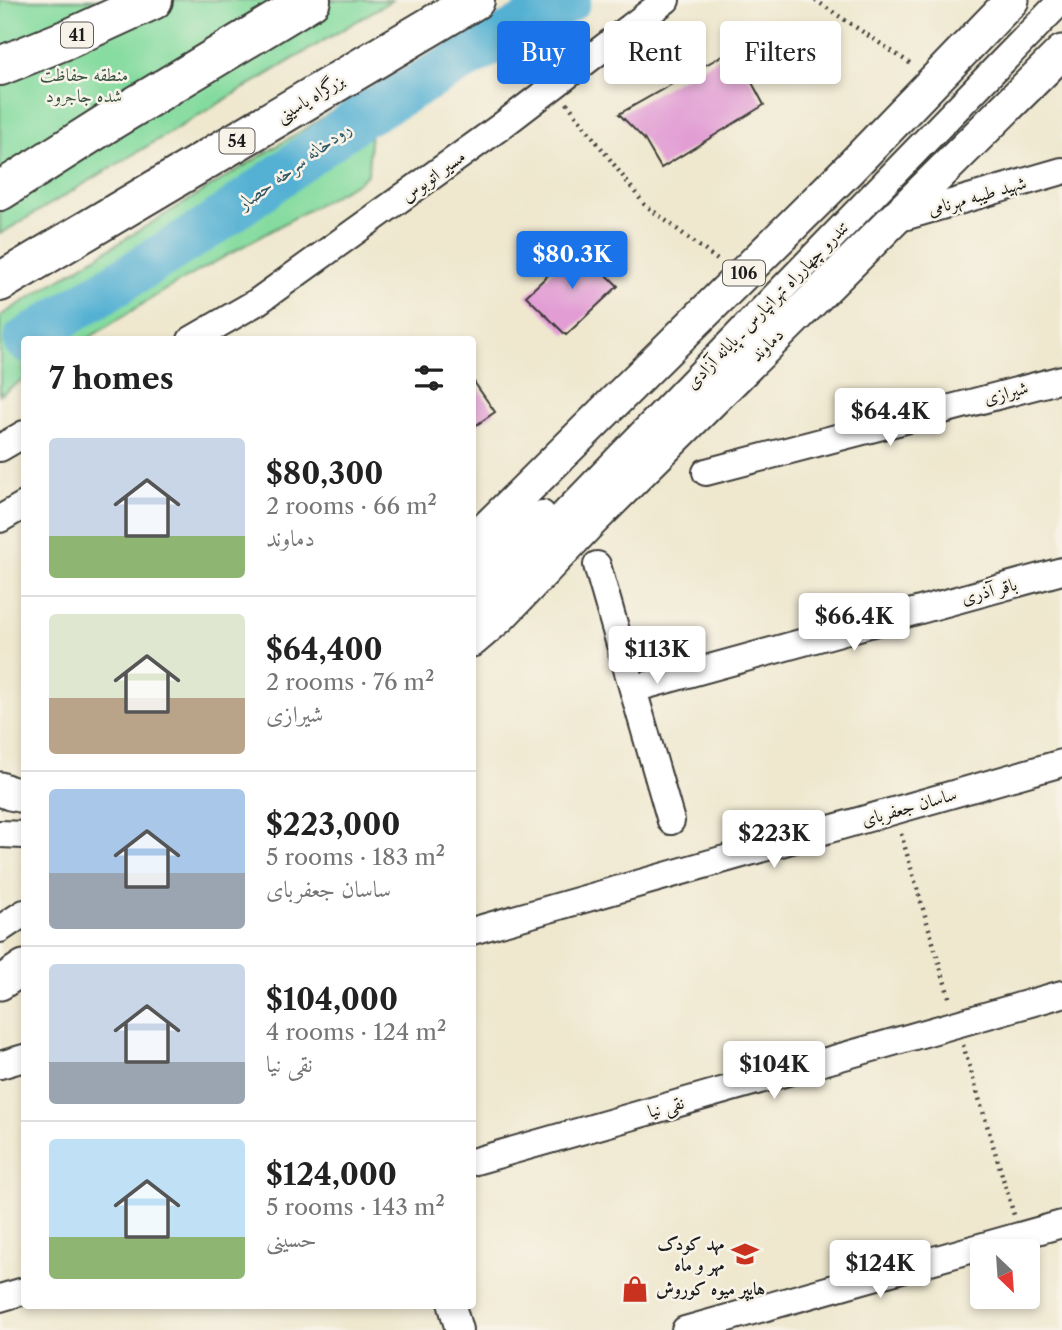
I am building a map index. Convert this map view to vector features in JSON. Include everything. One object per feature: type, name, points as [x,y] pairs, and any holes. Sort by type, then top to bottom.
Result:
[{"type":"highway","name":"41","points":[[0,66],[153,0]]},
{"type":"highway","points":[[0,191],[311,0]]},
{"type":"highway","name":"بزرگراه یاسینی","points":[[0,282],[475,0]]},
{"type":"highway","points":[[0,167],[107,123]]},
{"type":"main road","name":"106","points":[[476,539],[737,280],[1012,0]]},
{"type":"main road","name":"دماوند","points":[[476,637],[500,616],[586,526],[1062,52]]},
{"type":"main road","points":[[0,789],[21,795]]},
{"type":"main road","points":[[0,983],[21,969]]},
{"type":"street","name":"مسیر اتوبوس","points":[[198,336],[257,302],[554,86],[666,0]]},
{"type":"street","points":[[476,573],[573,486],[1045,0]]},
{"type":"street","name":"تندرو چهارراه تهرانپارس ـ پایانه آزادی","points":[[476,605],[1062,0]]},
{"type":"street","name":"شهید طیبه مهرنامی","points":[[891,220],[1062,171]]},
{"type":"street","points":[[227,336],[257,302]]},
{"type":"street","name":"شیرازی","points":[[706,472],[1062,379]]},
{"type":"street","points":[[0,448],[21,436]]},
{"type":"street","points":[[0,519],[21,507]]},
{"type":"street","points":[[597,565],[671,821]]},
{"type":"street","name":"باقر آذری","points":[[633,690],[1062,571]]},
{"type":"street","name":"ساسان جعفربای","points":[[476,930],[1062,763]]},
{"type":"street","points":[[0,834],[21,835]]},
{"type":"street","points":[[0,929],[21,915]]},
{"type":"street","name":"نقی نیا","points":[[476,1162],[1062,994]]},
{"type":"street","points":[[0,1065],[21,1059]]},
{"type":"street","points":[[685,1330],[1062,1224]]},
{"type":"street","points":[[0,1298],[21,1292]]},
{"type":"street","points":[[453,1309],[459,1330]]},
{"type":"path","points":[[815,0],[934,80]]},
{"type":"path","points":[[554,86],[644,204],[714,256],[737,280]]},
{"type":"green space","name":"منطقه حفاظت شده جاجرود","points":[[0,0],[392,0],[0,234]]},
{"type":"green space","points":[[358,96],[371,125],[368,174],[360,181],[165,290],[92,336],[21,336],[21,381],[0,395],[0,316]]},
{"type":"building","points":[[720,57],[720,84],[753,84],[764,105],[661,168],[644,139],[619,114],[672,84],[706,84],[706,65]]},
{"type":"building","points":[[578,247],[618,286],[566,335],[526,296]]},
{"type":"building","points":[[476,385],[495,412],[476,425]]},
{"type":"waterway","name":"رودخانه سرخه حصار","points":[[31,336],[215,223],[362,116],[569,0]]},
{"type":"place","name":"مهد کودک مهر و ماه","points":[[745,1254]]},
{"type":"place","name":"هایپر میوه کوروش","points":[[635,1289]]}]
